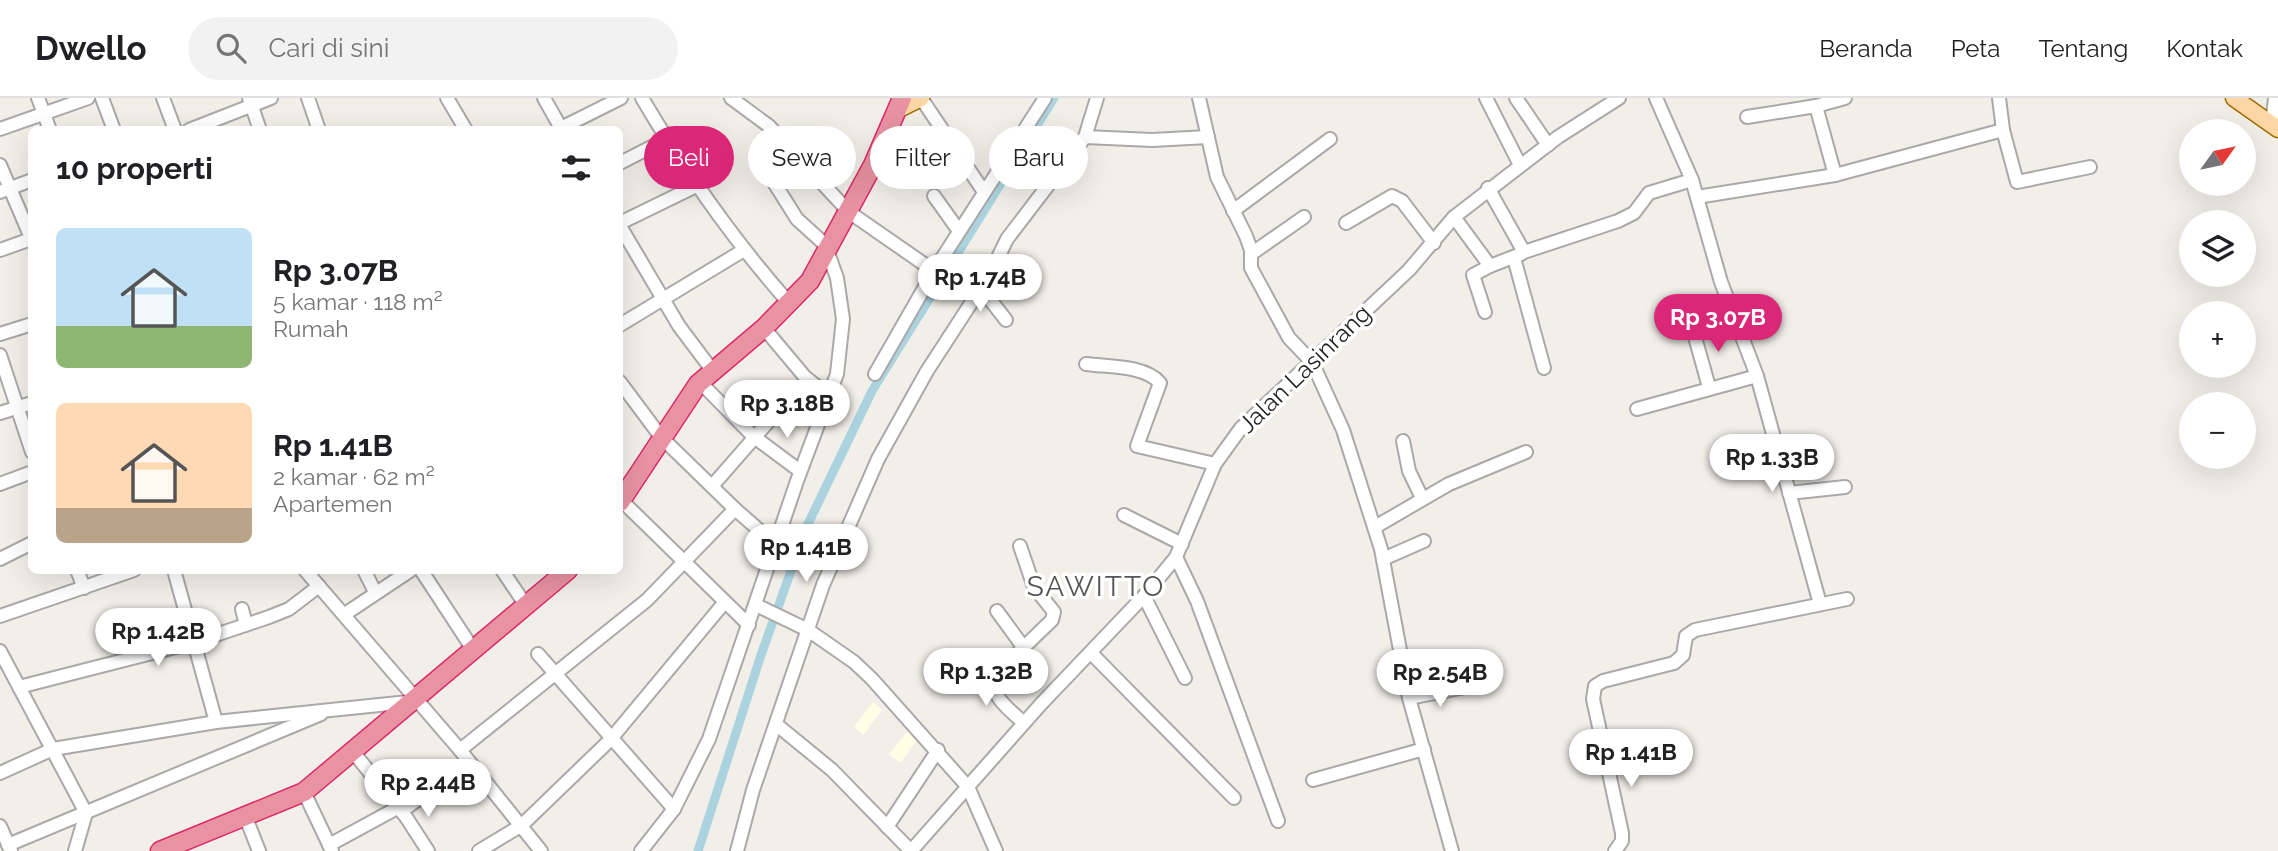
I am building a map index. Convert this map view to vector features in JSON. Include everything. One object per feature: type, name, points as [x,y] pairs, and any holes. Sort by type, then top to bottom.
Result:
[{"type":"highway","points":[[623,496],[661,437],[706,376],[790,304],[829,251],[899,104]]},
{"type":"highway","points":[[160,851],[304,792],[354,753],[410,700],[474,651],[564,574]]},
{"type":"main road","points":[[899,104],[921,98]]},
{"type":"main road","points":[[2234,98],[2275,127]]},
{"type":"street","points":[[38,98],[49,126]]},
{"type":"street","points":[[0,129],[88,98]]},
{"type":"street","points":[[102,98],[112,126]]},
{"type":"street","points":[[163,98],[173,126]]},
{"type":"street","points":[[197,126],[251,102],[271,98]]},
{"type":"street","points":[[307,98],[318,126]]},
{"type":"street","points":[[447,98],[464,126]]},
{"type":"street","points":[[544,98],[558,126]]},
{"type":"street","points":[[566,126],[621,98]]},
{"type":"street","points":[[642,98],[659,126]]},
{"type":"street","points":[[731,98],[769,126],[849,212],[934,271]]},
{"type":"street","points":[[921,98],[984,192]]},
{"type":"street","points":[[876,374],[934,271],[1045,98]]},
{"type":"street","points":[[1088,127],[1097,98]]},
{"type":"street","points":[[1199,98],[1219,183],[1251,254],[1251,268],[1289,338],[1312,362],[1343,430],[1375,527],[1409,698],[1452,851]]},
{"type":"street","points":[[1486,98],[1520,164]]},
{"type":"street","points":[[1516,98],[1548,145]]},
{"type":"street","name":"Jalan Lasinrang","points":[[911,851],[1024,723],[1144,596],[1176,557],[1215,464],[1241,428],[1434,243],[1454,217],[1520,164],[1619,98]]},
{"type":"street","points":[[1656,98],[1692,180],[1721,282],[1757,376],[1820,604]]},
{"type":"street","points":[[1747,117],[1816,106],[1845,98]]},
{"type":"street","points":[[1999,98],[2012,174],[2017,182],[2090,167]]},
{"type":"street","points":[[2275,127],[2276,98]]},
{"type":"street","points":[[251,102],[259,126]]},
{"type":"street","points":[[1816,106],[1835,175]]},
{"type":"street","points":[[1697,197],[1835,175],[2003,130]]},
{"type":"street","points":[[1088,137],[1152,140],[1208,137]]},
{"type":"street","points":[[1233,211],[1330,139]]},
{"type":"street","points":[[623,161],[644,151]]},
{"type":"street","points":[[0,165],[5,190],[28,234]]},
{"type":"street","points":[[1485,312],[1473,275],[1519,255],[1618,220],[1634,213],[1649,193],[1692,180]]},
{"type":"street","points":[[5,190],[28,181]]},
{"type":"street","points":[[1489,188],[1519,255],[1544,368]]},
{"type":"street","points":[[623,222],[690,189]]},
{"type":"street","points":[[701,189],[744,250],[790,304]]},
{"type":"street","points":[[641,851],[674,809],[693,777],[709,739],[749,625],[760,607],[776,545],[841,355],[843,319],[837,278],[829,251],[797,219],[778,189]]},
{"type":"street","points":[[737,851],[753,790],[777,725],[805,628],[878,458],[927,371],[981,288],[1007,239],[1045,189]]},
{"type":"street","points":[[934,196],[959,231]]},
{"type":"street","points":[[1346,223],[1392,196],[1402,201],[1434,243]]},
{"type":"street","points":[[1251,254],[1304,217]]},
{"type":"street","points":[[1454,217],[1490,267]]},
{"type":"street","points":[[623,229],[706,376],[753,436],[800,471]]},
{"type":"street","points":[[0,250],[28,241]]},
{"type":"street","points":[[623,323],[744,250]]},
{"type":"street","points":[[981,288],[1006,320]]},
{"type":"street","points":[[0,334],[28,325]]},
{"type":"street","points":[[764,328],[805,377],[829,396]]},
{"type":"street","points":[[1693,330],[1709,387]]},
{"type":"street","points":[[0,355],[28,440]]},
{"type":"street","points":[[1086,364],[1139,372],[1154,376],[1160,383],[1137,446],[1215,464]]},
{"type":"street","points":[[1637,409],[1709,387],[1757,376]]},
{"type":"street","points":[[623,386],[661,437],[776,545]]},
{"type":"street","points":[[0,413],[28,403]]},
{"type":"street","points":[[713,485],[753,436],[775,414]]},
{"type":"street","points":[[1403,441],[1409,471],[1422,498]]},
{"type":"street","points":[[1375,527],[1422,498],[1526,452]]},
{"type":"street","points":[[0,484],[28,474]]},
{"type":"street","points":[[1789,492],[1845,487]]},
{"type":"street","points":[[623,504],[687,562],[724,603],[749,625]]},
{"type":"street","points":[[460,750],[647,600],[687,562],[735,509]]},
{"type":"street","points":[[1124,515],[1182,544]]},
{"type":"street","points":[[1383,559],[1424,541]]},
{"type":"street","points":[[0,559],[28,545]]},
{"type":"street","points":[[1020,546],[1034,587],[1054,612],[1052,620],[994,676],[993,685],[998,697],[1024,723]]},
{"type":"street","points":[[1176,557],[1197,601],[1278,821]]},
{"type":"street","points":[[79,574],[84,588]]},
{"type":"street","points":[[0,616],[123,574]]},
{"type":"street","points":[[175,574],[216,722]]},
{"type":"street","points":[[308,574],[345,614],[410,700],[460,750],[541,851]]},
{"type":"street","points":[[366,574],[375,592]]},
{"type":"street","points":[[345,614],[404,574]]},
{"type":"street","points":[[424,574],[474,651]]},
{"type":"street","points":[[505,574],[527,607]]},
{"type":"street","points":[[19,687],[195,642],[246,625],[285,611],[319,586]]},
{"type":"street","points":[[1144,596],[1185,678]]},
{"type":"street","points":[[1615,851],[1622,841],[1622,833],[1593,699],[1595,686],[1602,681],[1674,663],[1682,655],[1686,636],[1695,630],[1847,599]]},
{"type":"street","points":[[479,851],[522,825],[610,740],[724,603]]},
{"type":"street","points":[[760,607],[805,628],[854,662],[938,750],[968,787],[996,851]]},
{"type":"street","points":[[242,609],[246,625]]},
{"type":"street","points":[[997,611],[1024,648]]},
{"type":"street","points":[[0,651],[86,813],[75,851]]},
{"type":"street","points":[[1091,653],[1234,798]]},
{"type":"street","points":[[538,654],[610,740],[674,809]]},
{"type":"street","points":[[1409,698],[1465,687]]},
{"type":"street","points":[[0,773],[53,749],[216,722],[410,700]]},
{"type":"street","points":[[0,825],[10,848],[86,813],[330,711]]},
{"type":"street","points":[[777,725],[832,770],[911,851]]},
{"type":"street","points":[[1313,780],[1424,749]]},
{"type":"street","points":[[887,827],[938,750]]},
{"type":"street","points":[[354,753],[400,809],[428,851]]},
{"type":"street","points":[[304,792],[331,848],[434,788],[421,767]]},
{"type":"street","points":[[246,818],[259,851]]},
{"type":"shaded area","points":[[873,702],[882,710],[863,735],[854,727]]},
{"type":"shaded area","points":[[908,731],[918,739],[900,763],[889,754]]},
{"type":"waterway","points":[[698,851],[761,655],[807,526],[872,391],[1054,98]]},
{"type":"district","name":"SAWITTO","points":[[1096,586]]}]
